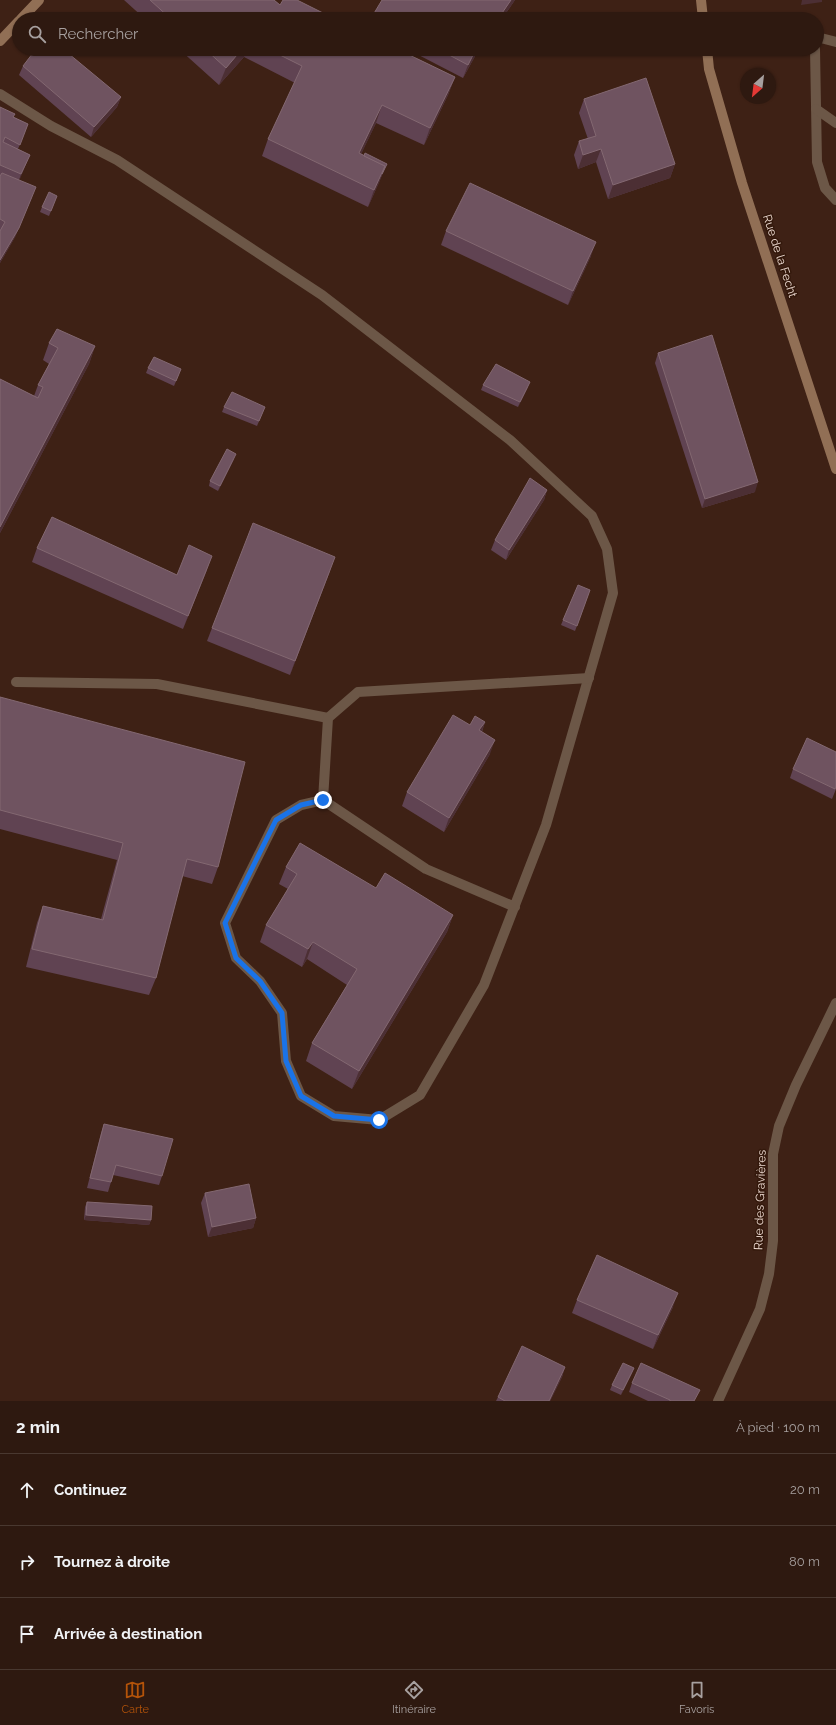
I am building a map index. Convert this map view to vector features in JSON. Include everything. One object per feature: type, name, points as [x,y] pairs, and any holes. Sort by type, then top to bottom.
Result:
[{"type":"street","points":[[28,12],[39,0]]},
{"type":"street","points":[[701,0],[702,12]]},
{"type":"street","points":[[0,41],[12,28]]},
{"type":"street","points":[[824,37],[834,38]]},
{"type":"street","name":"Rue de la Fecht","points":[[708,56],[709,69],[742,183],[836,469]]},
{"type":"street","points":[[815,56],[816,162],[825,188],[836,200]]},
{"type":"street","points":[[0,94],[51,126],[117,160],[322,294],[510,440],[592,516],[608,549],[613,593],[589,678],[546,825],[484,985],[420,1095],[379,1120],[334,1116],[301,1096],[286,1061],[282,1013],[260,981],[236,958],[225,923],[276,820],[301,805],[323,800],[426,868],[514,907]]},
{"type":"street","points":[[816,109],[836,123]]},
{"type":"street","points":[[323,800],[328,718],[358,692],[589,678]]},
{"type":"street","points":[[16,682],[157,684],[328,718]]},
{"type":"street","name":"Rue des Gravières","points":[[718,1401],[760,1309],[769,1274],[773,1241],[773,1154],[779,1126],[796,1085],[836,1004]]},
{"type":"building","points":[[150,0],[274,0],[280,5],[283,0],[297,0],[321,12],[163,12]]},
{"type":"building","points":[[382,0],[511,0],[503,12],[375,12]]},
{"type":"building","points":[[31,56],[71,56],[121,97],[94,127],[23,66]]},
{"type":"building","points":[[213,56],[236,56],[226,68]]},
{"type":"building","points":[[282,56],[412,56],[455,77],[430,128],[382,105],[359,153],[385,166],[374,190],[268,139],[302,66]]},
{"type":"building","points":[[451,56],[472,56],[468,65]]},
{"type":"building","points":[[646,78],[675,164],[613,185],[601,149],[583,155],[579,141],[596,136],[584,99]]},
{"type":"building","points":[[0,107],[15,114],[13,117],[28,124],[20,145],[5,137],[3,142],[30,155],[21,174],[0,165]]},
{"type":"building","points":[[365,153],[387,164],[382,174],[385,166],[364,156]]},
{"type":"building","points":[[2,173],[36,187],[19,228],[0,260],[0,231],[5,222],[0,219],[0,176]]},
{"type":"building","points":[[470,183],[596,242],[573,291],[446,231]]},
{"type":"building","points":[[49,192],[57,196],[51,211],[42,207]]},
{"type":"building","points":[[57,329],[95,346],[0,527],[0,379],[38,398],[43,387],[38,385],[58,348],[49,343]]},
{"type":"building","points":[[712,335],[758,482],[705,499],[658,353]]},
{"type":"building","points":[[154,357],[181,369],[176,381],[148,368]]},
{"type":"building","points":[[496,364],[530,382],[520,402],[483,385]]},
{"type":"building","points":[[232,392],[265,407],[259,421],[224,407]]},
{"type":"building","points":[[227,449],[236,454],[220,486],[210,481]]},
{"type":"building","points":[[530,478],[547,490],[509,550],[495,540]]},
{"type":"building","points":[[52,517],[177,575],[189,545],[212,556],[188,616],[37,548]]},
{"type":"building","points":[[253,523],[335,557],[295,661],[212,628]]},
{"type":"building","points":[[578,585],[590,590],[577,626],[563,620]]},
{"type":"building","points":[[0,697],[245,762],[218,867],[187,859],[156,978],[32,949],[43,906],[103,920],[123,843],[0,810]]},
{"type":"building","points":[[453,715],[470,725],[475,716],[485,722],[479,730],[495,740],[449,818],[407,792]]},
{"type":"building","points":[[807,738],[836,752],[835,789],[793,769]]},
{"type":"building","points":[[300,843],[376,888],[385,873],[453,915],[359,1071],[312,1043],[357,969],[313,942],[308,949],[266,925],[297,874],[286,867]]},
{"type":"building","points":[[104,1124],[173,1139],[162,1176],[116,1165],[111,1182],[90,1178]]},
{"type":"building","points":[[249,1184],[256,1218],[212,1227],[205,1193]]},
{"type":"building","points":[[87,1202],[152,1206],[151,1220],[86,1215]]},
{"type":"building","points":[[597,1255],[678,1293],[658,1335],[577,1300]]},
{"type":"building","points":[[522,1346],[565,1367],[549,1401],[505,1401],[498,1397]]},
{"type":"building","points":[[623,1363],[634,1368],[623,1390],[612,1385]]},
{"type":"building","points":[[641,1363],[700,1390],[694,1401],[670,1401],[632,1383]]},
{"type":"route","points":[[323,800],[301,805],[276,820],[225,923],[236,958],[260,981],[282,1013],[286,1061],[301,1096],[334,1116],[379,1120]]}]
